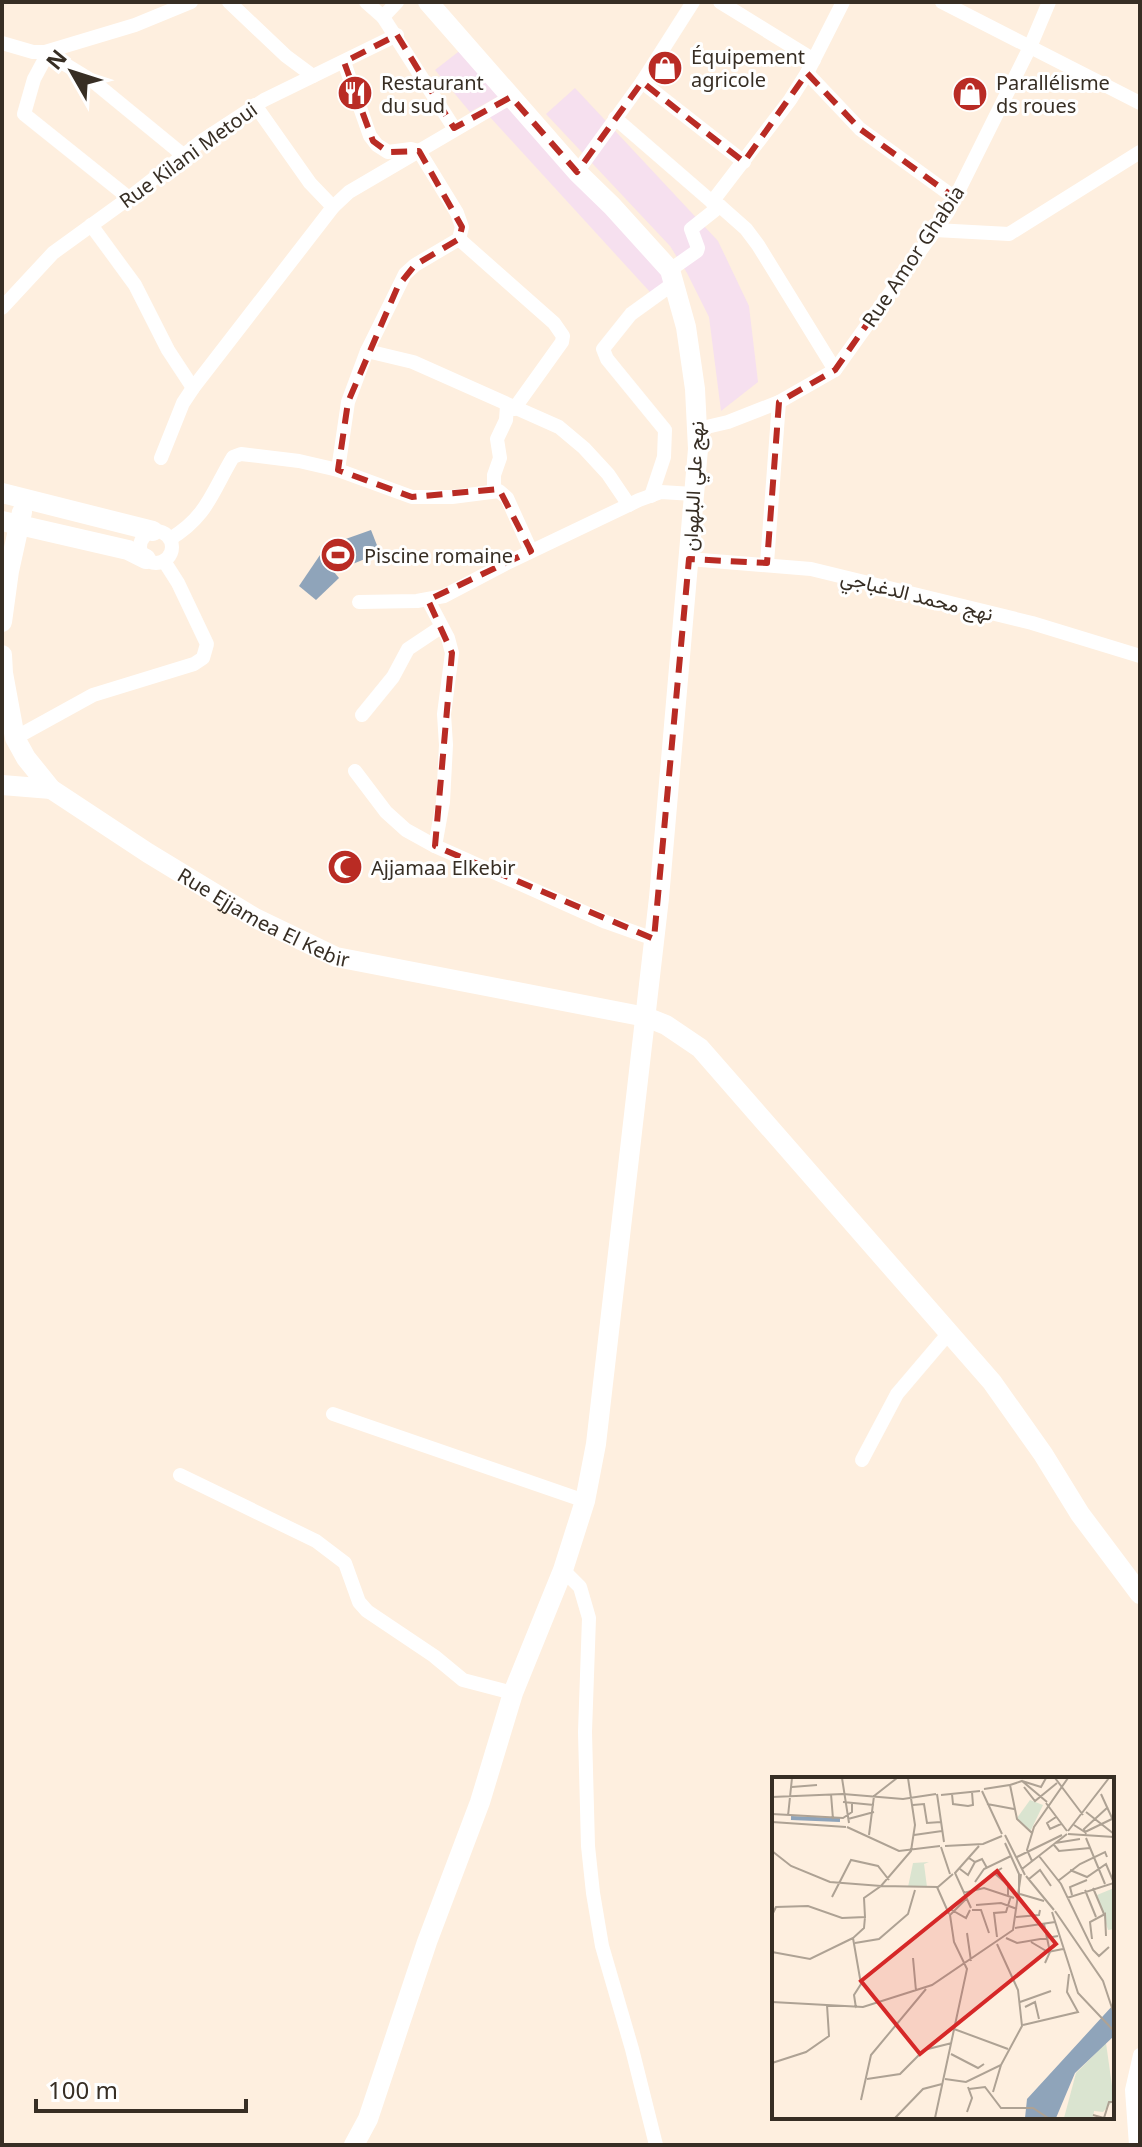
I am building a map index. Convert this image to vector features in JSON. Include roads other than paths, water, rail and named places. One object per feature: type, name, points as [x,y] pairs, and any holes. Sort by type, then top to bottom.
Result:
[{"type":"street","points":[[2,43],[33,52],[46,52],[135,25],[191,2]]},
{"type":"street","points":[[229,2],[286,56],[313,76]]},
{"type":"street","points":[[366,2],[397,35],[454,128]]},
{"type":"street","points":[[383,17],[397,2]]},
{"type":"street","name":"نهج علي البلهوان","points":[[354,2145],[368,2119],[441,1903],[480,1802],[513,1693],[563,1570],[585,1501],[604,1387],[624,1187],[646,1017],[674,738],[698,429],[686,327],[672,276],[428,2]]},
{"type":"street","points":[[577,172],[642,82],[693,2]]},
{"type":"street","points":[[720,2],[811,67],[860,129],[955,198]]},
{"type":"street","points":[[651,496],[664,457],[665,430],[607,359],[603,349],[631,314],[697,251],[691,229],[716,204],[811,67],[843,2]]},
{"type":"street","points":[[942,2],[1140,103]]},
{"type":"street","name":"Rue Amor Ghabia","points":[[698,429],[728,422],[779,402],[835,370],[955,198],[1049,2]]},
{"type":"street","name":"Rue Kilani Metoui","points":[[2,308],[53,253],[255,105],[397,35]]},
{"type":"street","points":[[46,52],[94,82],[183,155]]},
{"type":"street","points":[[46,52],[24,114],[129,198]]},
{"type":"street","points":[[338,470],[348,402],[367,351],[405,274],[459,239],[462,227],[457,213],[419,151],[388,152],[370,136],[344,62]]},
{"type":"street","points":[[642,82],[744,162]]},
{"type":"street","points":[[161,458],[183,403],[193,388],[333,207],[349,192],[511,97]]},
{"type":"street","points":[[255,105],[310,183],[333,207]]},
{"type":"street","points":[[615,118],[746,229],[835,370]]},
{"type":"street","points":[[935,230],[1009,234],[1140,152]]},
{"type":"street","points":[[91,225],[135,285],[168,350],[193,388]]},
{"type":"street","points":[[459,239],[554,323],[563,336],[562,342],[511,407],[497,439],[500,458],[494,475],[494,490]]},
{"type":"street","points":[[367,351],[413,362],[559,427],[608,474],[629,505]]},
{"type":"street","points":[[767,563],[779,402]]},
{"type":"street","points":[[9,741],[93,695],[194,664],[203,658],[207,644],[178,583],[155,560],[140,551],[141,540],[190,527],[203,512],[233,457],[241,454],[299,461],[338,470],[412,497],[452,497],[499,491],[507,498],[531,551]]},
{"type":"street","points":[[359,602],[428,600],[444,596],[629,505],[673,491],[693,494]]},
{"type":"street","points":[[2,493],[162,535],[172,549],[155,560]]},
{"type":"street","points":[[2,622],[10,524],[25,498]]},
{"type":"street","points":[[10,524],[128,550],[155,560]]},
{"type":"street","name":"نهج محمد الدغباجي","points":[[689,559],[767,563],[854,578],[1032,623],[1140,656]]},
{"type":"street","points":[[428,600],[452,653],[444,714],[443,802],[435,846]]},
{"type":"street","points":[[362,715],[393,677],[408,649],[441,627]]},
{"type":"street","name":"Rue Ejjamea El Kebir","points":[[2,655],[9,741],[51,789],[255,918],[336,957],[646,1017],[677,1031],[714,1061],[992,1382],[1043,1454],[1080,1514],[1140,1594]]},
{"type":"street","points":[[355,771],[396,823],[435,846],[606,922],[654,939]]},
{"type":"street","points":[[2,785],[51,789]]},
{"type":"street","points":[[862,1460],[897,1394],[948,1334]]},
{"type":"street","points":[[333,1414],[585,1501]]},
{"type":"street","points":[[180,1475],[316,1541],[345,1563],[359,1602],[367,1611],[434,1656],[463,1680],[513,1693]]},
{"type":"street","points":[[563,1570],[580,1587],[589,1618],[585,1732],[588,1846],[593,1893],[602,1946],[656,2145]]},
{"type":"street","points":[[1136,2145],[1132,2090],[1140,2055]]},
{"type":"water","points":[[371,530],[380,553],[350,565],[340,541]]},
{"type":"water","points":[[320,555],[339,578],[316,600],[299,586]]},
{"type":"place","name":"Équipement agricole","points":[[665,68]]},
{"type":"place","name":"Restaurant du sud","points":[[355,93]]},
{"type":"place","name":"Parallélisme ds roues","points":[[970,94]]},
{"type":"place","name":"Piscine romaine","points":[[338,555]]},
{"type":"place","name":"Ajjamaa Elkebir","points":[[345,867]]}]
